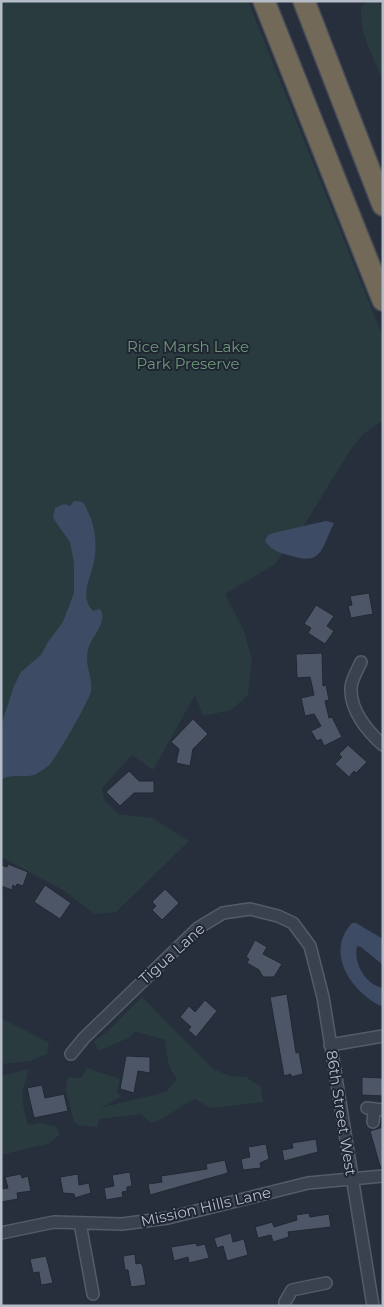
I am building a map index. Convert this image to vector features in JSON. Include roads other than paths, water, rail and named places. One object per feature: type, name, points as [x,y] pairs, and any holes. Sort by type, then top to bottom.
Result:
[{"type":"highway","points":[[264,1],[383,300]]},
{"type":"highway","points":[[304,1],[383,205]]},
{"type":"street","points":[[361,662],[351,687],[354,706],[362,722],[383,745]]},
{"type":"street","name":"Tigua Lane","points":[[71,1054],[84,1038],[198,928],[223,913],[250,909],[278,916],[296,926]]},
{"type":"street","name":"86th Street West","points":[[296,926],[310,946],[323,997],[373,1306]]},
{"type":"street","points":[[330,1045],[383,1036]]},
{"type":"street","points":[[373,1122],[375,1109]]},
{"type":"street","name":"Mission Hills Lane","points":[[1,1233],[54,1222],[122,1224],[168,1218],[308,1183],[383,1176]]},
{"type":"street","points":[[80,1223],[93,1294]]},
{"type":"street","points":[[285,1306],[285,1302],[292,1290],[326,1283]]},
{"type":"water","points":[[74,501],[83,502],[94,527],[95,555],[86,598],[88,605],[93,611],[100,609],[102,614],[101,624],[87,655],[91,691],[85,706],[50,764],[34,775],[10,777],[1,780],[1,726],[14,686],[21,672],[41,655],[63,622],[74,593],[74,563],[70,542],[53,518],[55,508],[64,504],[70,506]]},
{"type":"water","points":[[326,521],[334,523],[323,548],[319,554],[308,559],[281,553],[272,549],[265,541],[268,535],[273,533]]},
{"type":"water","points":[[352,923],[356,923],[383,939],[383,965],[361,947],[357,946],[356,952],[359,966],[366,978],[383,988],[383,1007],[361,992],[345,971],[341,959],[341,947],[344,935]]},
{"type":"park label","name":"Rice Marsh Lake Park Preserve","points":[[188,356]]}]
